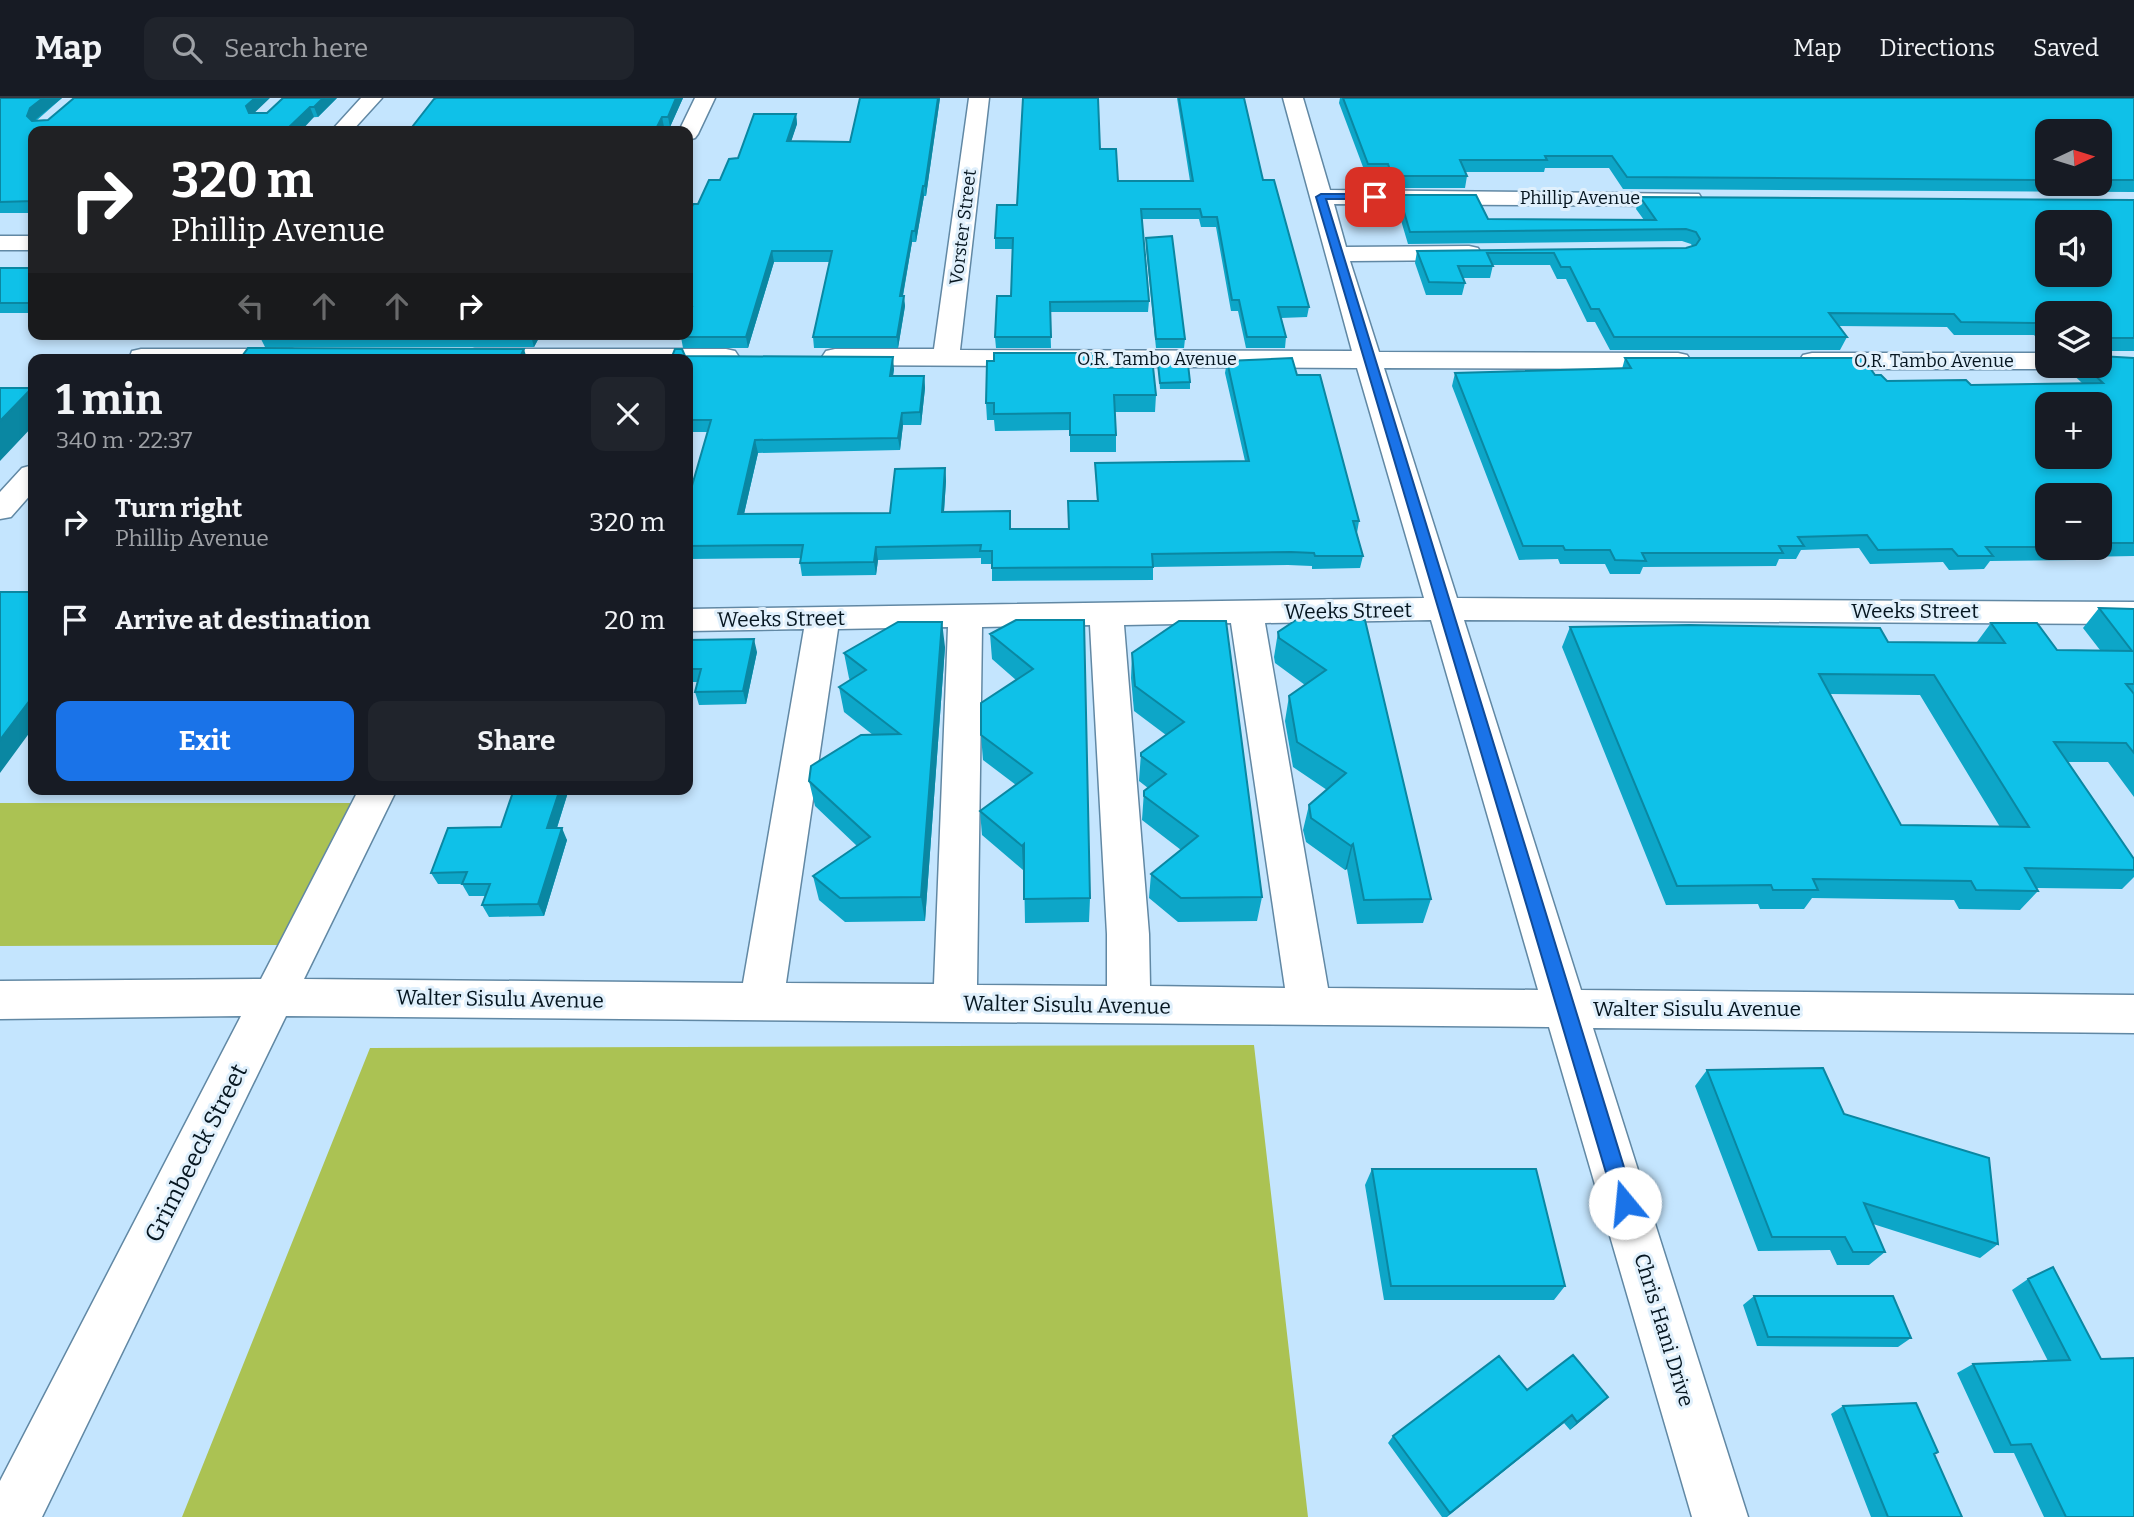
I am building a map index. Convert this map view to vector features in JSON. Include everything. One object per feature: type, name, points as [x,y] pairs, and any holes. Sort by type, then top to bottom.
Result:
[{"type":"street","points":[[346,126],[372,98]]},
{"type":"street","points":[[692,126],[705,98]]},
{"type":"street","name":"Vorster Street","points":[[946,357],[979,98]]},
{"type":"street","name":"Chris Hani Drive","points":[[1293,98],[1336,254],[1720,1517]]},
{"type":"street","name":"Phillip Avenue","points":[[1321,197],[1707,199]]},
{"type":"street","points":[[0,243],[28,243]]},
{"type":"street","points":[[1336,254],[1486,253]]},
{"type":"street","points":[[144,350],[245,354]]},
{"type":"street","points":[[505,354],[586,350],[680,354]]},
{"type":"street","points":[[693,355],[751,357]]},
{"type":"street","name":"O.R. Tambo Avenue","points":[[806,357],[1701,361]]},
{"type":"street","name":"O.R. Tambo Avenue","points":[[1784,361],[2035,361]]},
{"type":"street","points":[[0,510],[28,479]]},
{"type":"street","name":"Weeks Street","points":[[693,620],[1446,609],[2134,613]]},
{"type":"street","points":[[1246,612],[1310,1008]]},
{"type":"street","points":[[1106,614],[1128,934],[1129,1006]]},
{"type":"street","points":[[955,1004],[965,616]]},
{"type":"street","points":[[761,1002],[823,618]]},
{"type":"street","name":"Grimbeeck Street","points":[[12,1517],[375,795]]},
{"type":"street","name":"Walter Sisulu Avenue","points":[[0,1000],[275,997],[2134,1014]]},
{"type":"green space","points":[[0,803],[355,803],[286,945],[0,946]]},
{"type":"green space","points":[[1254,1045],[1308,1517],[182,1517],[370,1048]]},
{"type":"building","points":[[0,98],[43,98],[30,108],[27,116],[32,121],[48,120],[74,98],[255,98],[246,106],[249,113],[267,113],[283,98],[323,98],[290,126],[28,126],[28,201],[0,202]]},
{"type":"building","points":[[676,98],[668,117],[662,117],[658,126],[413,126],[434,99]]},
{"type":"building","points":[[860,98],[938,98],[925,186],[915,231],[912,231],[900,296],[904,296],[897,337],[813,337],[832,251],[772,251],[746,337],[693,337],[693,204],[698,204],[709,180],[720,180],[729,159],[738,158],[754,114],[796,114],[787,141],[850,142]]},
{"type":"building","points":[[1023,98],[1098,98],[1100,149],[1116,149],[1118,181],[1193,181],[1179,98],[1244,98],[1263,180],[1274,180],[1309,307],[1278,307],[1286,337],[1247,337],[1239,300],[1232,300],[1217,217],[1202,217],[1200,209],[1141,209],[1149,301],[1050,302],[1051,337],[995,337],[997,296],[1011,296],[1013,238],[995,238],[997,205],[1017,205]]},
{"type":"building","points":[[1343,98],[2134,98],[2134,180],[2112,180],[2112,119],[2035,119],[2035,180],[1627,177],[1612,156],[1545,156],[1547,160],[1460,160],[1467,176],[1392,176],[1388,164],[1368,164]]},
{"type":"building","points":[[1399,195],[1476,195],[1488,219],[1656,220],[1640,197],[2134,200],[2134,338],[2112,338],[2112,301],[2035,301],[2035,323],[1961,322],[1954,314],[1829,313],[1847,337],[1614,337],[1599,309],[1591,309],[1570,267],[1561,267],[1554,253],[1487,253],[1493,266],[1458,266],[1465,283],[1429,282],[1417,251],[1686,248],[1696,245],[1700,239],[1696,232],[1686,229],[1410,232]]},
{"type":"building","points":[[1172,236],[1185,339],[1156,339],[1146,238]]},
{"type":"building","points":[[0,268],[28,268],[28,303],[0,303]]},
{"type":"building","points":[[248,348],[524,349],[522,354],[244,354]]},
{"type":"building","points":[[675,349],[682,349],[684,354],[673,354]]},
{"type":"building","points":[[994,353],[1097,353],[1098,368],[1153,367],[1156,395],[1114,395],[1116,435],[1070,435],[1070,413],[994,414],[994,403],[986,403],[987,361],[994,361]]},
{"type":"building","points":[[693,356],[893,357],[890,376],[924,376],[920,412],[902,413],[898,438],[755,440],[738,514],[890,513],[895,469],[945,468],[942,512],[1010,511],[1010,529],[1069,529],[1068,501],[1098,501],[1095,463],[1249,461],[1227,361],[1292,358],[1297,375],[1320,375],[1359,521],[1353,521],[1363,556],[1315,556],[1314,553],[1291,552],[1152,554],[1153,567],[992,568],[992,551],[980,551],[981,545],[876,547],[874,562],[800,563],[803,545],[693,546],[693,482],[711,420],[693,420]]},
{"type":"building","points":[[2112,357],[2134,358],[2134,543],[2112,543],[2112,483],[2035,483],[2035,547],[1986,547],[1993,556],[1958,556],[1952,549],[1878,550],[1867,535],[1798,537],[1804,546],[1779,546],[1783,553],[1642,553],[1646,561],[1615,560],[1610,550],[1523,546],[1455,373],[1631,368],[1625,358],[1863,358],[1875,375],[1881,375],[1887,381],[1966,380],[1971,385],[2103,383],[2098,378],[2112,378]]},
{"type":"building","points":[[1158,364],[1188,364],[1190,382],[1160,383]]},
{"type":"building","points":[[0,388],[28,388],[28,392],[0,421]]},
{"type":"building","points":[[0,592],[28,592],[28,703],[0,740]]},
{"type":"building","points":[[2099,608],[2134,609],[2134,684],[2126,684],[2134,694],[2134,753],[2126,743],[2054,742],[2134,859],[2134,870],[2025,868],[2038,891],[1976,890],[1971,881],[1813,879],[1818,890],[1773,890],[1771,885],[1677,886],[1570,627],[1689,625],[1880,628],[1888,642],[2005,643],[1991,623],[2037,623],[2057,650],[2132,651]],"holes":[[[1819,674],[1934,675],[2029,827],[1901,825]]]},
{"type":"building","points":[[1016,620],[1084,620],[1090,898],[1024,899],[1024,844],[1022,846],[980,811],[1032,773],[981,735],[981,703],[1033,669],[990,634]]},
{"type":"building","points":[[1296,620],[1365,620],[1431,899],[1364,900],[1353,844],[1351,846],[1311,818],[1309,805],[1346,773],[1297,742],[1289,696],[1326,670],[1279,638],[1278,632]]},
{"type":"building","points":[[1179,621],[1226,621],[1262,897],[1181,898],[1151,874],[1198,836],[1144,796],[1144,791],[1166,774],[1141,756],[1141,753],[1184,722],[1135,686],[1132,653]]},
{"type":"building","points":[[898,622],[942,622],[921,897],[840,898],[813,876],[870,837],[809,781],[811,766],[861,735],[900,734],[839,687],[866,670],[844,653]]},
{"type":"building","points":[[754,639],[743,691],[695,692],[701,669],[693,669],[693,640]]},
{"type":"building","points":[[512,795],[558,795],[547,828],[562,828],[538,904],[482,905],[490,884],[462,884],[467,872],[431,873],[448,828],[501,827]]},
{"type":"building","points":[[1823,1068],[1844,1114],[1989,1158],[1998,1244],[1864,1203],[1885,1252],[1853,1252],[1845,1237],[1772,1237],[1707,1070]]},
{"type":"building","points":[[1372,1169],[1536,1169],[1565,1286],[1391,1286]]},
{"type":"building","points":[[2053,1267],[2101,1359],[2134,1358],[2134,1517],[2066,1517],[2031,1444],[2011,1445],[1973,1364],[2070,1360],[2028,1279]]},
{"type":"building","points":[[1754,1296],[1893,1296],[1911,1338],[1768,1337]]},
{"type":"building","points":[[1573,1355],[1608,1397],[1577,1422],[1572,1415],[1450,1513],[1393,1436],[1499,1356],[1527,1390]]},
{"type":"building","points":[[1916,1403],[1938,1452],[1934,1454],[1962,1517],[1888,1517],[1843,1406]]},
{"type":"route","points":[[1375,197],[1321,197],[1336,254],[1625,1203]]}]
